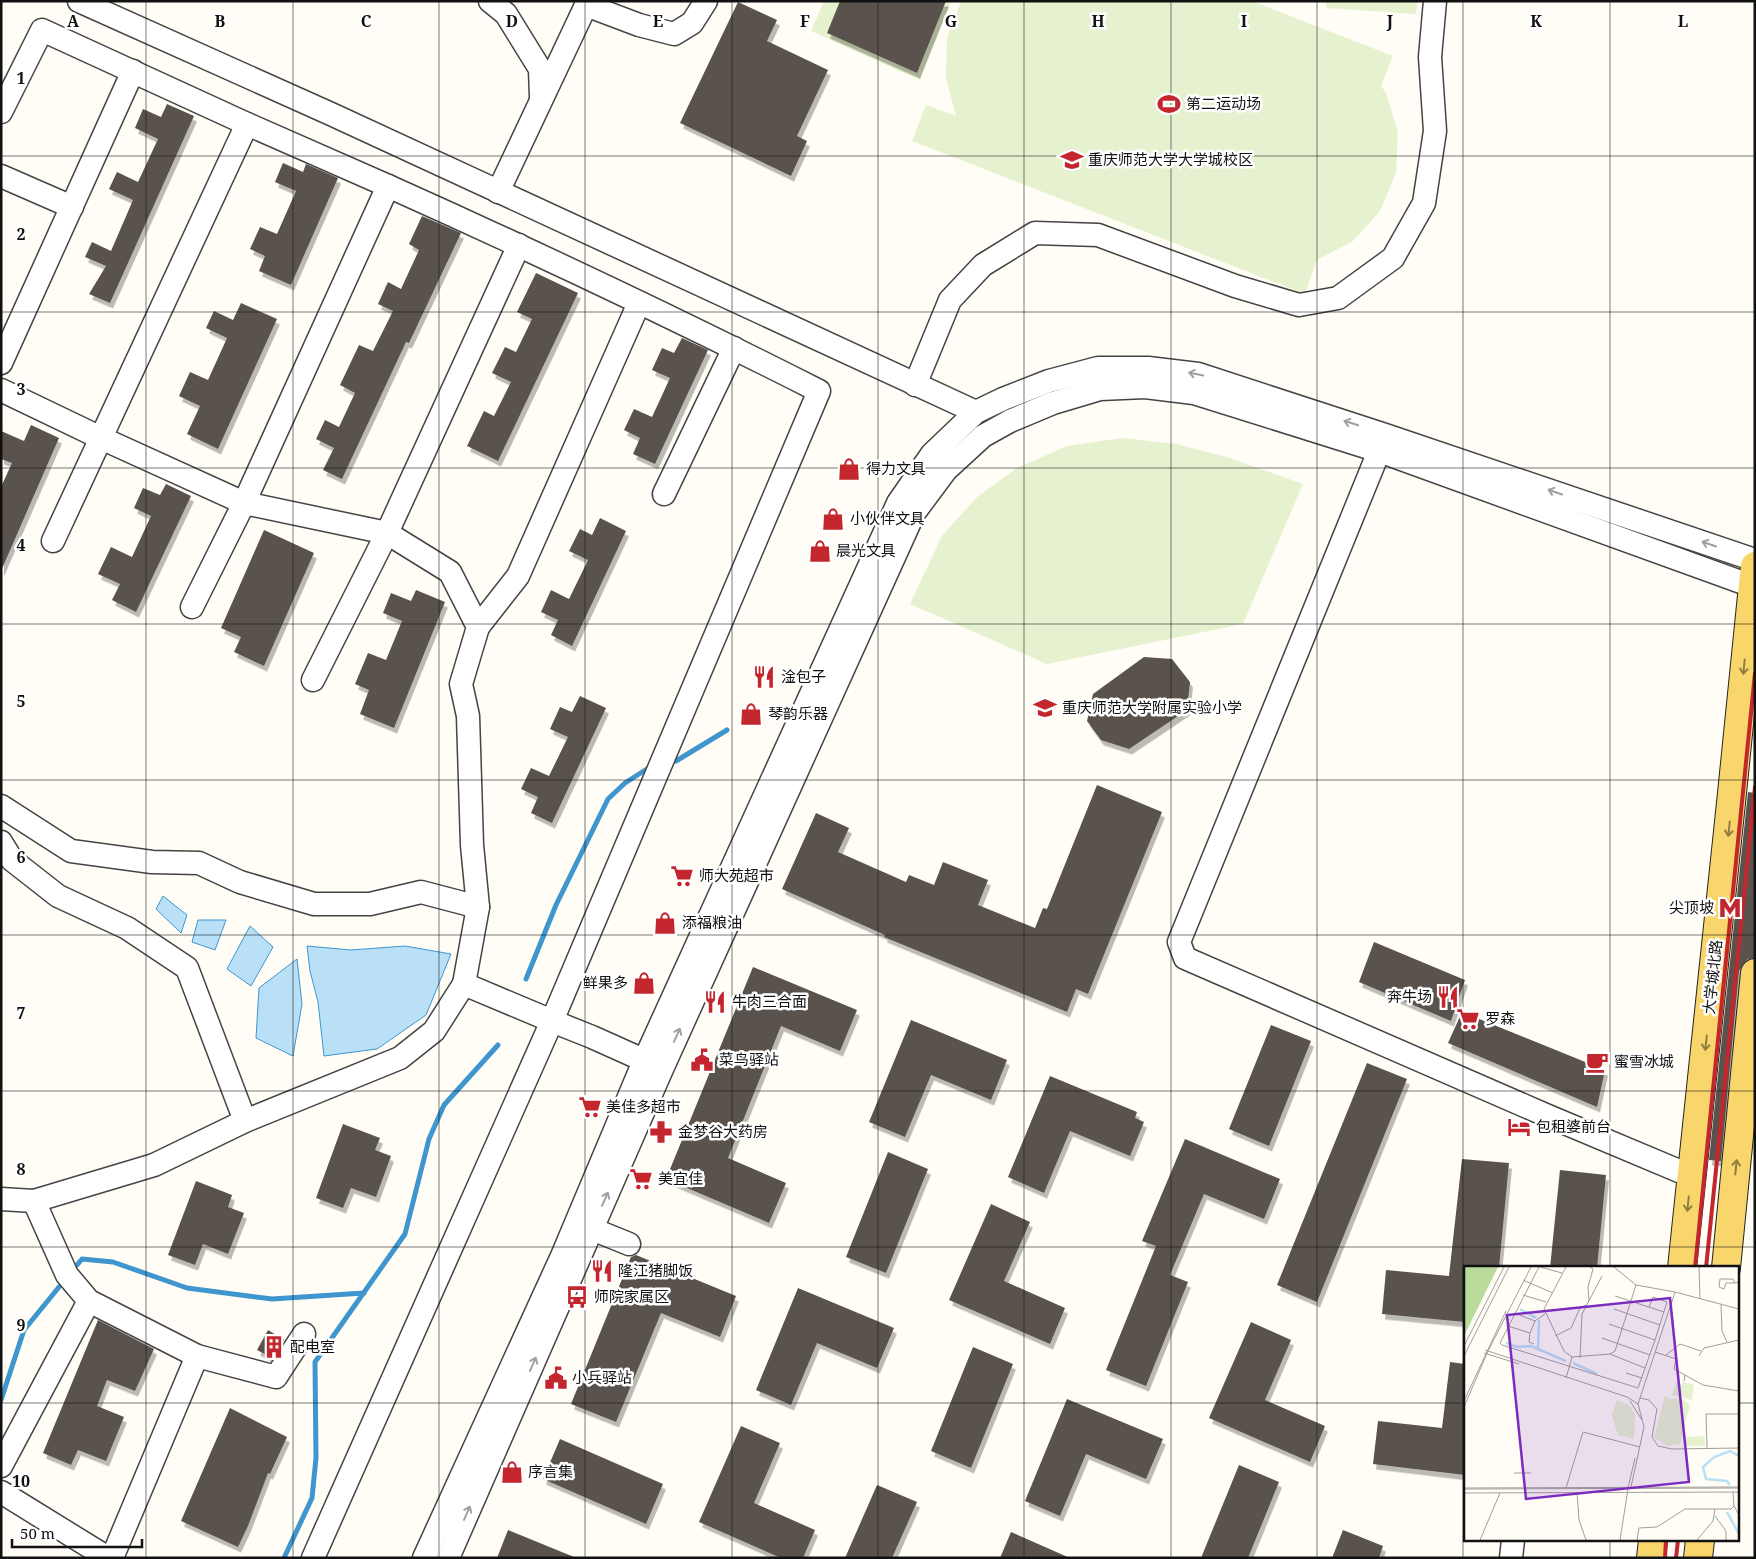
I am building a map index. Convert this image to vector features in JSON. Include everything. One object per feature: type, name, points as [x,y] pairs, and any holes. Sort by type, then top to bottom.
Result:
[{"type":"main road","name":"大学城北路","points":[[1682,1266],[1754,580]]},
{"type":"main road","points":[[1726,1266],[1750,1077],[1755,973]]},
{"type":"main road","points":[[1651,1558],[1652,1542]]},
{"type":"main road","points":[[1698,1558],[1700,1542]]},
{"type":"street","points":[[79,1],[976,412]]},
{"type":"street","points":[[490,1],[506,14],[540,68],[541,98]]},
{"type":"street","points":[[498,192],[587,3],[639,25],[674,34],[692,22],[706,1]]},
{"type":"street","points":[[915,385],[950,300],[984,265],[1035,233],[1098,235],[1235,286],[1299,305],[1338,298],[1393,258],[1424,203],[1435,131],[1430,57],[1435,1]]},
{"type":"street","points":[[1,112],[42,30],[519,245],[819,391],[552,1022],[313,1558]]},
{"type":"street","points":[[1,363],[133,71]]},
{"type":"street","points":[[53,541],[247,124]]},
{"type":"street","points":[[1,176],[72,207]]},
{"type":"street","points":[[192,607],[244,503],[388,186]]},
{"type":"street","points":[[313,680],[387,534],[519,245]]},
{"type":"street","points":[[1,1200],[34,1201],[154,1165],[245,1121],[400,1058],[434,1031],[464,984],[478,907],[472,845],[468,716],[461,684],[478,627],[518,576],[639,303]]},
{"type":"street","points":[[664,494],[734,348]]},
{"type":"street","points":[[448,1558],[592,1229],[653,1065],[898,503],[932,454],[976,412],[1002,399],[1049,381],[1098,368],[1148,368],[1198,374],[1754,580]]},
{"type":"street","points":[[424,1558],[562,1256],[914,513],[946,470],[983,436],[1010,421],[1063,400],[1100,389],[1145,387],[1194,393],[1382,443],[1755,560]]},
{"type":"street","points":[[1,390],[244,503],[387,534],[450,572],[478,627]]},
{"type":"street","points":[[1382,443],[1179,942],[1185,958],[1691,1176]]},
{"type":"street","points":[[1,806],[71,851],[152,862],[199,863],[240,882],[314,904],[370,904],[421,892],[478,907]]},
{"type":"street","points":[[1,842],[12,860],[58,896],[127,928],[187,968],[245,1121]]},
{"type":"street","points":[[464,984],[592,1037],[653,1065]]},
{"type":"street","points":[[34,1201],[67,1275],[89,1301],[197,1356],[276,1377],[304,1334]]},
{"type":"street","points":[[592,1229],[629,1244]]},
{"type":"street","points":[[1,1466],[89,1301]]},
{"type":"street","points":[[112,1558],[197,1356]]},
{"type":"street","points":[[1,1492],[108,1558]]},
{"type":"street","points":[[1511,1558],[1513,1542]]},
{"type":"green space","points":[[824,1],[951,1],[920,80],[811,31]]},
{"type":"green space","points":[[961,1],[1252,1],[1393,56],[1381,86],[1386,93],[1398,132],[1396,173],[1380,211],[1353,241],[1317,260],[1305,294],[912,141],[926,105],[956,116],[946,78],[947,38]]},
{"type":"green space","points":[[1326,1],[1418,1],[1416,14],[1326,8]]},
{"type":"green space","points":[[1123,438],[1176,444],[1227,457],[1303,484],[1243,624],[1047,664],[910,604],[942,536],[977,497],[1017,468],[1067,446]]},
{"type":"water","points":[[163,896],[187,915],[181,933],[156,909]]},
{"type":"water","points":[[198,920],[226,920],[215,950],[192,942]]},
{"type":"water","points":[[250,926],[273,947],[251,986],[227,969]]},
{"type":"water","points":[[307,946],[351,950],[405,946],[451,954],[426,1015],[377,1049],[324,1056],[318,1002],[310,971]]},
{"type":"water","points":[[297,959],[302,1004],[293,1056],[256,1038],[259,988]]},
{"type":"building","points":[[840,1],[946,1],[917,73],[827,33]]},
{"type":"building","points":[[738,2],[777,20],[767,41],[828,70],[797,136],[807,141],[791,176],[680,123]]},
{"type":"building","points":[[167,104],[194,116],[110,303],[89,294],[106,266],[85,257],[92,242],[111,251],[133,200],[109,189],[117,172],[138,182],[158,139],[135,128],[143,109],[161,117]]},
{"type":"building","points":[[283,163],[303,172],[306,164],[338,178],[291,285],[259,271],[265,256],[250,249],[260,227],[277,234],[296,191],[275,182]]},
{"type":"building","points":[[422,216],[461,233],[409,343],[406,342],[342,479],[323,470],[334,448],[316,439],[325,420],[339,427],[355,393],[340,385],[359,345],[373,351],[393,311],[378,304],[388,282],[401,289],[419,250],[409,244]]},
{"type":"building","points":[[536,273],[578,293],[498,461],[467,446],[484,411],[494,416],[511,382],[492,373],[505,347],[516,352],[532,319],[517,312]]},
{"type":"building","points":[[241,303],[277,319],[218,449],[187,434],[200,406],[179,396],[190,372],[208,380],[227,338],[206,328],[214,311],[233,320]]},
{"type":"building","points":[[682,338],[708,350],[655,464],[633,454],[640,438],[624,430],[634,409],[652,417],[670,378],[652,370],[662,348],[674,353]]},
{"type":"building","points":[[31,425],[59,438],[1,571],[1,487],[12,463],[1,459],[1,431],[24,441]]},
{"type":"building","points":[[166,484],[191,496],[136,612],[112,600],[120,584],[98,574],[111,547],[132,557],[151,516],[134,508],[143,488],[160,495]]},
{"type":"building","points":[[600,518],[626,531],[572,646],[551,635],[558,620],[541,612],[551,590],[569,599],[588,560],[569,551],[580,529],[592,535]]},
{"type":"building","points":[[264,530],[314,553],[264,666],[234,652],[241,637],[221,628]]},
{"type":"building","points":[[416,590],[445,602],[394,728],[360,714],[369,690],[355,684],[368,653],[386,660],[402,621],[383,613],[391,593],[411,601]]},
{"type":"building","points":[[1144,657],[1172,659],[1190,682],[1187,710],[1129,749],[1101,740],[1087,721],[1093,694]]},
{"type":"building","points":[[580,696],[606,708],[552,823],[531,813],[538,797],[521,789],[531,768],[549,776],[568,737],[550,729],[560,707],[572,712]]},
{"type":"building","points":[[1097,785],[1162,812],[1088,994],[1076,989],[1067,1012],[884,937],[885,935],[782,889],[816,813],[849,828],[838,852],[906,882],[909,875],[934,885],[943,862],[988,880],[978,905],[1035,928],[1043,908],[1047,909]]},
{"type":"building","points":[[1748,792],[1755,793],[1755,958],[1748,959],[1739,971],[1721,1161],[1709,1160]]},
{"type":"building","points":[[1374,942],[1465,980],[1451,1021],[1359,982]]},
{"type":"building","points":[[753,967],[857,1010],[840,1051],[781,1026],[728,1158],[786,1183],[769,1223],[666,1179]]},
{"type":"building","points":[[1462,1012],[1605,1070],[1597,1107],[1448,1043]]},
{"type":"building","points":[[911,1020],[1007,1060],[991,1100],[931,1075],[905,1137],[869,1122]]},
{"type":"building","points":[[1271,1025],[1311,1041],[1269,1146],[1229,1129]]},
{"type":"building","points":[[1367,1063],[1407,1079],[1317,1302],[1277,1285]]},
{"type":"building","points":[[1050,1076],[1137,1112],[1135,1118],[1144,1122],[1130,1156],[1070,1131],[1044,1193],[1008,1177]]},
{"type":"building","points":[[343,1124],[380,1138],[375,1150],[391,1156],[376,1197],[351,1188],[343,1208],[316,1198]]},
{"type":"building","points":[[1185,1139],[1280,1179],[1264,1219],[1204,1194],[1170,1275],[1188,1282],[1146,1386],[1106,1370],[1156,1246],[1142,1241]]},
{"type":"building","points":[[888,1152],[928,1169],[886,1273],[846,1257]]},
{"type":"building","points":[[1462,1159],[1509,1163],[1499,1266],[1464,1266],[1464,1322],[1382,1314],[1386,1270],[1449,1276]]},
{"type":"building","points":[[1560,1170],[1606,1175],[1597,1266],[1550,1266]]},
{"type":"building","points":[[196,1181],[232,1195],[228,1207],[244,1213],[228,1254],[203,1244],[195,1265],[168,1255]]},
{"type":"building","points":[[991,1204],[1030,1222],[1004,1281],[1065,1308],[1050,1344],[949,1300]]},
{"type":"building","points":[[636,1255],[736,1296],[720,1337],[661,1313],[616,1422],[571,1404],[631,1257]]},
{"type":"building","points":[[798,1288],[894,1328],[877,1368],[817,1343],[791,1405],[756,1390]]},
{"type":"building","points":[[98,1320],[154,1349],[135,1391],[107,1380],[97,1406],[124,1417],[106,1461],[78,1450],[71,1465],[43,1453]]},
{"type":"building","points":[[1251,1322],[1291,1340],[1265,1400],[1325,1426],[1310,1462],[1209,1418]]},
{"type":"building","name":"配电室","points":[[268,1330],[284,1340],[272,1358],[257,1350]]},
{"type":"building","points":[[973,1347],[1013,1364],[971,1468],[931,1451]]},
{"type":"building","points":[[1450,1362],[1464,1364],[1464,1475],[1373,1464],[1378,1421],[1442,1428]]},
{"type":"building","points":[[1067,1399],[1163,1439],[1146,1479],[1086,1454],[1060,1516],[1025,1501]]},
{"type":"building","points":[[230,1408],[287,1437],[270,1474],[268,1473],[238,1547],[181,1521]]},
{"type":"building","points":[[741,1426],[780,1443],[754,1503],[815,1530],[803,1558],[781,1558],[699,1522]]},
{"type":"building","points":[[560,1439],[663,1484],[646,1524],[543,1479]]},
{"type":"building","points":[[1239,1465],[1279,1482],[1248,1558],[1201,1558]]},
{"type":"building","points":[[877,1485],[917,1502],[892,1558],[845,1558]]},
{"type":"building","points":[[508,1530],[574,1557],[574,1558],[497,1558]]},
{"type":"building","points":[[1343,1530],[1383,1546],[1379,1558],[1332,1558]]},
{"type":"building","points":[[1011,1532],[1070,1558],[1000,1558]]},
{"type":"waterway","points":[[676,761],[727,730]]},
{"type":"waterway","points":[[526,979],[556,905],[608,799],[625,783],[650,767]]},
{"type":"waterway","points":[[284,1558],[312,1498],[316,1458],[315,1362],[405,1234],[429,1139],[444,1105],[498,1045]]},
{"type":"waterway","points":[[77,1265],[82,1259],[113,1262],[187,1288],[272,1299],[364,1293]]},
{"type":"waterway","points":[[1,1400],[24,1330],[59,1287]]},
{"type":"railway","points":[[1695,1266],[1755,673]]},
{"type":"railway","points":[[1706,1266],[1755,787]]},
{"type":"railway","points":[[1665,1558],[1666,1542]]},
{"type":"railway","points":[[1676,1558],[1678,1542]]},
{"type":"place","name":"第二运动场","points":[[1169,104]]},
{"type":"place","name":"重庆师范大学大学城校区","points":[[1072,160]]},
{"type":"place","name":"得力文具","points":[[849,469]]},
{"type":"place","name":"小伙伴文具","points":[[833,519]]},
{"type":"place","name":"晨光文具","points":[[820,551]]},
{"type":"place","name":"淦包子","points":[[764,677]]},
{"type":"place","name":"重庆师范大学附属实验小学","points":[[1045,708]]},
{"type":"place","name":"琴韵乐器","points":[[751,714]]},
{"type":"place","name":"师大苑超市","points":[[682,876]]},
{"type":"place","name":"尖顶坡","points":[[1730,908]]},
{"type":"place","name":"添福粮油","points":[[665,923]]},
{"type":"place","name":"鲜果多","points":[[644,983]]},
{"type":"place","name":"奔牛场","points":[[1448,997]]},
{"type":"place","name":"牛肉三合面","points":[[715,1002]]},
{"type":"place","name":"罗森","points":[[1468,1019]]},
{"type":"place","name":"菜鸟驿站","points":[[702,1060]]},
{"type":"place","name":"蜜雪冰城","points":[[1597,1062]]},
{"type":"place","name":"美佳多超市","points":[[590,1107]]},
{"type":"place","name":"包租婆前台","points":[[1519,1127]]},
{"type":"place","name":"金梦谷大药房","points":[[661,1132]]},
{"type":"place","name":"美宜佳","points":[[641,1179]]},
{"type":"place","name":"隆江猪脚饭","points":[[602,1271]]},
{"type":"place","name":"师院家属区","points":[[577,1297]]},
{"type":"place","name":"配电室","points":[[274,1347]]},
{"type":"place","name":"小兵驿站","points":[[556,1378]]},
{"type":"place","name":"序言集","points":[[512,1472]]}]
